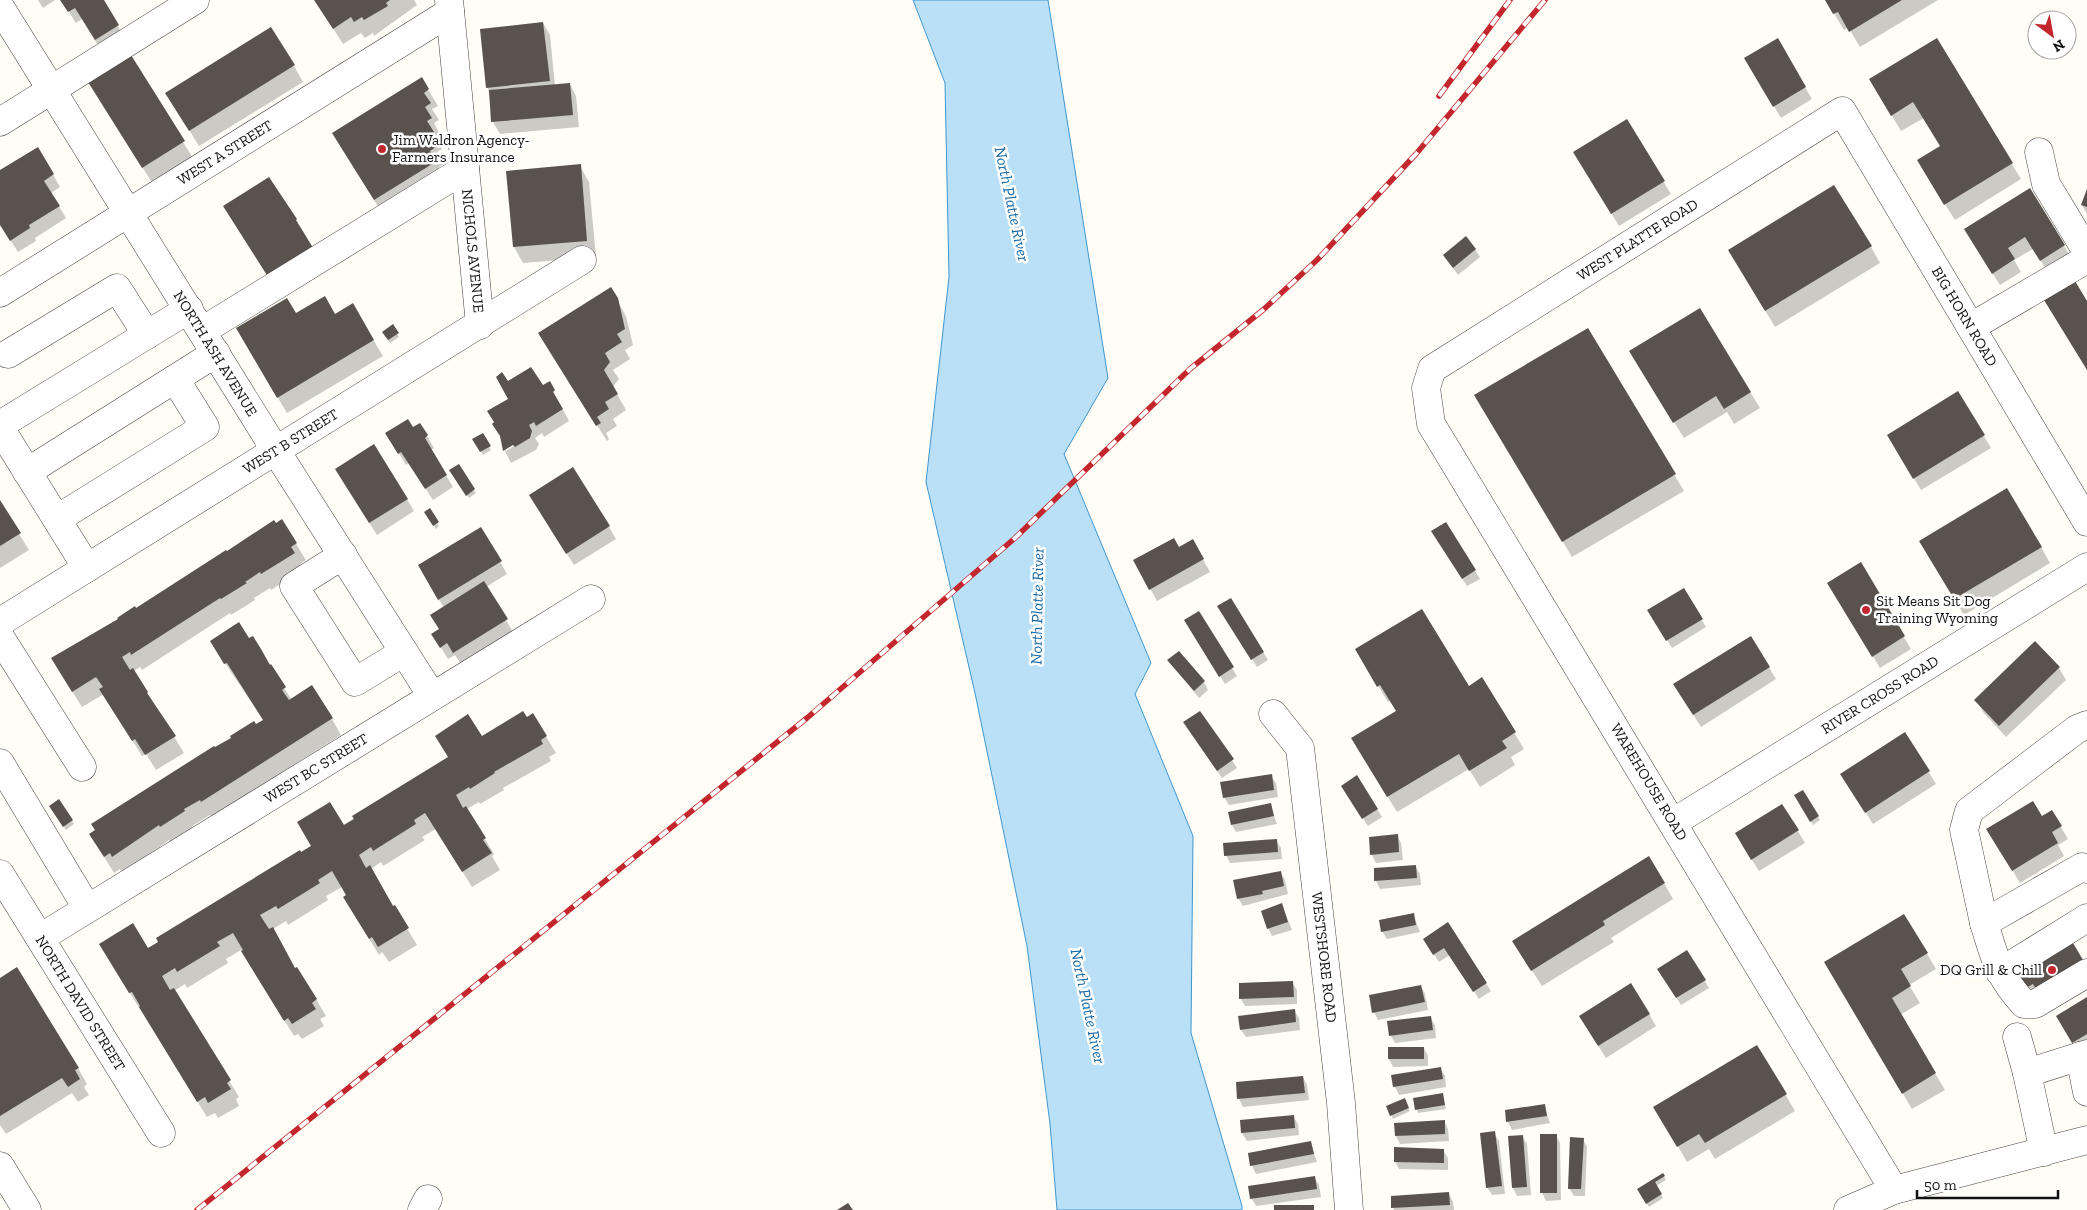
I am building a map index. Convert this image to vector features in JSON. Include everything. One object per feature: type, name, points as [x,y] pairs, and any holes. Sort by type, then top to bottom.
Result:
[{"type":"street","points":[[0,122],[195,0]]},
{"type":"street","name":"NICHOLS AVENUE","points":[[450,6],[480,325]]},
{"type":"street","name":"WEST A STREET","points":[[0,293],[450,6]]},
{"type":"street","name":"NORTH ASH AVENUE","points":[[0,7],[276,451],[432,696]]},
{"type":"street","name":"BIG HORN ROAD","points":[[1842,111],[2087,522]]},
{"type":"street","name":"WEST PLATTE ROAD","points":[[1432,369],[1842,111]]},
{"type":"street","points":[[2039,152],[2046,184],[2087,252]]},
{"type":"street","points":[[87,568],[0,426],[146,335],[202,331],[465,169]]},
{"type":"street","points":[[1971,327],[2087,259]]},
{"type":"street","name":"WEST B STREET","points":[[0,622],[582,260]]},
{"type":"street","points":[[3,353],[117,288],[146,335]]},
{"type":"street","points":[[27,472],[175,379],[202,331]]},
{"type":"street","name":"WAREHOUSE ROAD","points":[[1432,369],[1426,388],[1431,424],[1674,822],[1894,1190]]},
{"type":"street","points":[[56,519],[205,427],[175,379]]},
{"type":"street","points":[[343,556],[294,586],[355,682],[404,652]]},
{"type":"street","name":"RIVER CROSS ROAD","points":[[1674,822],[2087,567]]},
{"type":"street","name":"WEST BC STREET","points":[[40,938],[592,599]]},
{"type":"street","points":[[0,637],[82,767]]},
{"type":"street","name":"WESTSHORE ROAD","points":[[1273,714],[1300,748],[1340,1103],[1348,1210]]},
{"type":"street","points":[[2087,725],[2077,728],[1969,811],[1964,830],[1984,923],[2000,972],[2008,986],[2024,1004],[2035,1004],[2087,973]]},
{"type":"street","points":[[0,763],[87,908]]},
{"type":"street","points":[[1984,923],[2082,867],[2087,869]]},
{"type":"street","name":"NORTH DAVID STREET","points":[[0,874],[161,1133]]},
{"type":"street","points":[[2000,972],[2087,918]]},
{"type":"street","points":[[2018,1037],[2044,1152]]},
{"type":"street","points":[[2027,1074],[2084,1055],[2087,1092]]},
{"type":"street","points":[[1848,1210],[1894,1190],[2087,1140]]},
{"type":"street","points":[[0,1166],[27,1210]]},
{"type":"water","name":"North Platte River","points":[[913,0],[1048,0],[1108,378],[1064,454],[1151,663],[1135,694],[1193,836],[1191,1033],[1242,1210],[1057,1210],[1050,1124],[1027,946],[975,693],[926,482],[949,277],[945,83]]},
{"type":"building","points":[[60,0],[104,0],[119,25],[95,40],[75,8],[68,12]]},
{"type":"building","points":[[314,0],[390,0],[386,3],[388,6],[364,20],[362,17],[354,22],[351,17],[333,29]]},
{"type":"building","points":[[1825,0],[1902,0],[1849,32],[1838,12],[1833,14]]},
{"type":"building","points":[[543,22],[550,81],[486,88],[480,29]]},
{"type":"building","points":[[271,27],[295,65],[189,131],[165,93]]},
{"type":"building","points":[[1778,38],[1806,87],[1773,107],[1744,58]]},
{"type":"building","points":[[1937,38],[2013,163],[1944,205],[1917,160],[1940,146],[1913,102],[1891,116],[1869,79]]},
{"type":"building","points":[[131,55],[185,141],[142,168],[88,82]]},
{"type":"building","points":[[422,77],[429,89],[424,93],[431,103],[425,107],[432,118],[427,121],[434,132],[428,136],[436,147],[430,151],[437,161],[374,200],[332,133]]},
{"type":"building","points":[[570,83],[573,115],[491,122],[489,90]]},
{"type":"building","points":[[1627,119],[1665,181],[1611,214],[1573,152]]},
{"type":"building","points":[[38,147],[54,174],[44,181],[60,206],[29,225],[30,228],[10,241],[0,225],[0,170]]},
{"type":"building","points":[[581,164],[587,241],[513,247],[506,171]]},
{"type":"building","points":[[269,177],[297,219],[315,251],[270,280],[223,206]]},
{"type":"building","points":[[1834,185],[1872,246],[1765,311],[1728,250]]},
{"type":"building","points":[[2030,188],[2065,245],[2040,261],[2025,237],[2008,248],[2015,259],[1992,274],[1964,229]]},
{"type":"building","points":[[2087,189],[2087,207],[2081,205]]},
{"type":"building","points":[[1466,236],[1476,249],[1453,268],[1443,255]]},
{"type":"building","points":[[2075,281],[2087,301],[2087,370],[2044,300]]},
{"type":"building","points":[[611,287],[618,298],[625,329],[617,334],[622,342],[605,353],[610,362],[604,370],[618,394],[605,402],[609,409],[597,417],[601,423],[596,426],[538,333]]},
{"type":"building","points":[[325,296],[335,314],[353,303],[374,340],[277,398],[236,328],[287,298],[296,313]]},
{"type":"building","points":[[1700,308],[1751,392],[1724,409],[1716,396],[1673,423],[1629,351]]},
{"type":"building","points":[[393,324],[399,333],[388,340],[382,332]]},
{"type":"building","points":[[1588,328],[1676,474],[1562,542],[1474,395]]},
{"type":"building","points":[[531,367],[543,385],[550,381],[555,390],[553,392],[563,409],[536,426],[534,422],[529,425],[532,431],[530,438],[515,447],[513,445],[503,451],[500,436],[492,424],[494,422],[487,411],[508,399],[496,377],[502,372],[508,381]]},
{"type":"building","points":[[1958,391],[1985,435],[1913,479],[1887,435]]},
{"type":"building","points":[[408,419],[413,427],[420,423],[428,435],[425,438],[447,475],[425,489],[401,452],[398,454],[385,433]]},
{"type":"building","points":[[483,433],[491,446],[480,452],[472,439]]},
{"type":"building","points":[[374,444],[408,499],[369,523],[335,469]]},
{"type":"building","points":[[459,464],[475,489],[466,496],[449,470]]},
{"type":"building","points":[[573,467],[610,526],[566,554],[529,495]]},
{"type":"building","points":[[2007,488],[2042,547],[1954,599],[1919,541]]},
{"type":"building","points":[[0,500],[21,533],[0,546]]},
{"type":"building","points":[[430,508],[439,522],[433,526],[424,512]]},
{"type":"building","points":[[282,519],[297,543],[291,547],[295,553],[261,574],[260,572],[245,582],[247,583],[131,655],[130,652],[122,657],[130,670],[133,668],[147,693],[176,736],[145,755],[135,739],[132,741],[99,689],[103,687],[96,677],[72,692],[51,658],[118,619],[135,606],[136,608],[274,520],[276,523]]},
{"type":"building","points":[[1446,522],[1476,570],[1462,579],[1431,531]]},
{"type":"building","points":[[481,527],[502,561],[438,600],[418,565]]},
{"type":"building","points":[[1174,538],[1179,547],[1193,539],[1204,559],[1149,590],[1133,560]]},
{"type":"building","name":"Sit Means Sit Dog Training Wyoming","points":[[1861,562],[1905,636],[1872,657],[1827,583]]},
{"type":"building","points":[[484,581],[508,619],[453,653],[447,643],[440,648],[431,634],[439,629],[430,615]]},
{"type":"building","points":[[1684,588],[1703,619],[1666,641],[1647,610]]},
{"type":"building","points":[[1231,598],[1264,652],[1251,660],[1217,606]]},
{"type":"building","points":[[1422,609],[1469,686],[1482,677],[1516,732],[1502,741],[1507,748],[1469,771],[1459,754],[1387,797],[1351,738],[1396,711],[1380,685],[1377,687],[1355,649]]},
{"type":"building","points":[[1199,611],[1234,667],[1219,677],[1184,620]]},
{"type":"building","points":[[239,622],[249,638],[253,636],[286,687],[282,690],[289,700],[312,685],[333,718],[201,802],[200,800],[184,809],[185,811],[160,827],[159,825],[112,857],[110,853],[104,857],[89,834],[95,830],[91,824],[214,746],[231,738],[230,736],[254,721],[256,724],[263,720],[227,663],[224,664],[210,641]]},
{"type":"building","points":[[1751,636],[1770,667],[1693,715],[1673,684]]},
{"type":"building","points":[[2035,641],[2060,667],[1999,726],[1974,700]]},
{"type":"building","points":[[1179,651],[1205,681],[1194,691],[1167,660]]},
{"type":"building","points":[[523,711],[527,717],[533,713],[547,736],[541,740],[543,744],[494,772],[470,789],[469,787],[456,795],[463,808],[466,806],[486,838],[483,840],[492,853],[462,872],[425,813],[414,820],[416,824],[373,851],[371,847],[359,855],[366,868],[370,865],[393,906],[395,905],[409,928],[378,947],[372,937],[369,939],[343,897],[346,895],[332,871],[318,880],[320,883],[278,909],[276,906],[260,915],[269,929],[273,927],[295,968],[297,967],[317,999],[312,1003],[316,1009],[292,1024],[288,1018],[284,1021],[241,951],[243,950],[233,933],[217,942],[220,946],[177,972],[175,968],[162,976],[170,990],[174,988],[231,1080],[227,1083],[231,1089],[208,1103],[205,1097],[197,1102],[139,1007],[132,992],[129,993],[99,944],[133,923],[148,948],[158,942],[156,938],[300,850],[301,852],[311,846],[297,822],[330,802],[344,825],[354,819],[352,816],[448,757],[435,736],[468,714],[482,736]]},
{"type":"building","points":[[1200,711],[1234,759],[1217,771],[1183,722]]},
{"type":"building","points":[[1905,732],[1930,771],[1865,813],[1840,774]]},
{"type":"building","points":[[1272,774],[1274,790],[1223,798],[1220,782]]},
{"type":"building","points":[[1357,775],[1378,809],[1362,819],[1341,786]]},
{"type":"building","points":[[1803,790],[1819,816],[1810,822],[1794,795]]},
{"type":"building","points":[[59,799],[73,820],[63,827],[49,806]]},
{"type":"building","points":[[2033,801],[2042,816],[2052,810],[2062,826],[2052,832],[2058,843],[2012,871],[1986,829]]},
{"type":"building","points":[[1271,803],[1274,816],[1231,825],[1228,812]]},
{"type":"building","points":[[1782,804],[1799,830],[1751,860],[1735,833]]},
{"type":"building","points":[[1398,834],[1399,852],[1370,855],[1369,837]]},
{"type":"building","points":[[1277,839],[1278,852],[1224,856],[1223,843]]},
{"type":"building","points":[[1649,856],[1665,883],[1603,921],[1605,925],[1531,971],[1512,941]]},
{"type":"building","points":[[1416,865],[1417,878],[1374,881],[1374,868]]},
{"type":"building","points":[[1281,871],[1284,886],[1262,891],[1263,894],[1237,899],[1233,880]]},
{"type":"building","points":[[1282,903],[1288,922],[1267,929],[1261,911]]},
{"type":"building","points":[[1414,913],[1416,925],[1381,932],[1379,920]]},
{"type":"building","points":[[1904,914],[1928,953],[1901,969],[1911,986],[1892,998],[1936,1073],[1902,1094],[1824,962]]},
{"type":"building","points":[[1448,922],[1487,983],[1473,992],[1444,948],[1433,955],[1423,939]]},
{"type":"building","name":"DQ Grill & Chill","points":[[2073,943],[2086,965],[2038,993],[2033,984],[2026,988],[2018,975]]},
{"type":"building","points":[[1687,950],[1706,980],[1676,998],[1657,969]]},
{"type":"building","points":[[17,967],[79,1068],[75,1070],[80,1079],[68,1087],[62,1078],[0,1116],[0,978]]},
{"type":"building","points":[[1293,981],[1294,997],[1239,999],[1239,983]]},
{"type":"building","points":[[1631,983],[1650,1014],[1598,1046],[1579,1016]]},
{"type":"building","points":[[1421,985],[1425,1002],[1372,1013],[1369,995]]},
{"type":"building","points":[[2087,997],[2087,1034],[2072,1043],[2056,1016]]},
{"type":"building","points":[[1295,1009],[1296,1022],[1240,1030],[1238,1016]]},
{"type":"building","points":[[1431,1016],[1433,1030],[1389,1036],[1387,1021]]},
{"type":"building","points":[[1757,1045],[1787,1094],[1705,1143],[1699,1134],[1677,1147],[1653,1107]]},
{"type":"building","points":[[1388,1047],[1424,1047],[1424,1059],[1388,1059]]},
{"type":"building","points":[[1441,1067],[1443,1079],[1393,1087],[1391,1075]]},
{"type":"building","points":[[1303,1076],[1305,1093],[1237,1099],[1236,1082]]},
{"type":"building","points":[[1443,1093],[1445,1105],[1415,1110],[1413,1098]]},
{"type":"building","points":[[1405,1098],[1409,1108],[1390,1116],[1386,1106]]},
{"type":"building","points":[[1545,1104],[1547,1116],[1506,1122],[1505,1110]]},
{"type":"building","points":[[1294,1115],[1295,1128],[1241,1133],[1240,1120]]},
{"type":"building","points":[[1445,1120],[1445,1134],[1395,1136],[1394,1123]]},
{"type":"building","points":[[1495,1131],[1502,1186],[1486,1188],[1480,1133]]},
{"type":"building","points":[[1540,1134],[1557,1134],[1557,1193],[1540,1193]]},
{"type":"building","points":[[1523,1135],[1527,1187],[1512,1188],[1508,1136]]},
{"type":"building","points":[[1570,1137],[1584,1138],[1581,1189],[1568,1189]]},
{"type":"building","points":[[1311,1141],[1314,1154],[1250,1166],[1248,1153]]},
{"type":"building","points":[[1394,1147],[1444,1149],[1444,1163],[1394,1162]]},
{"type":"building","points":[[1663,1173],[1665,1176],[1655,1182],[1662,1194],[1646,1204],[1637,1189]]},
{"type":"building","points":[[1315,1176],[1317,1189],[1250,1199],[1248,1186]]},
{"type":"building","points":[[1449,1192],[1450,1205],[1391,1208],[1391,1196]]},
{"type":"building","points":[[848,1203],[853,1210],[837,1210]]},
{"type":"building","points":[[1274,1205],[1314,1205],[1314,1210],[1274,1210]]},
{"type":"railway","points":[[1439,96],[1510,0]]},
{"type":"railway","points":[[197,1210],[807,718],[1015,538],[1190,369],[1263,310],[1317,260],[1416,154],[1545,0]]},
{"type":"place","name":"Jim Waldron Agency- Farmers Insurance","points":[[382,149]]},
{"type":"place","name":"Sit Means Sit Dog Training Wyoming","points":[[1866,610]]},
{"type":"place","name":"DQ Grill & Chill","points":[[2052,970]]}]
